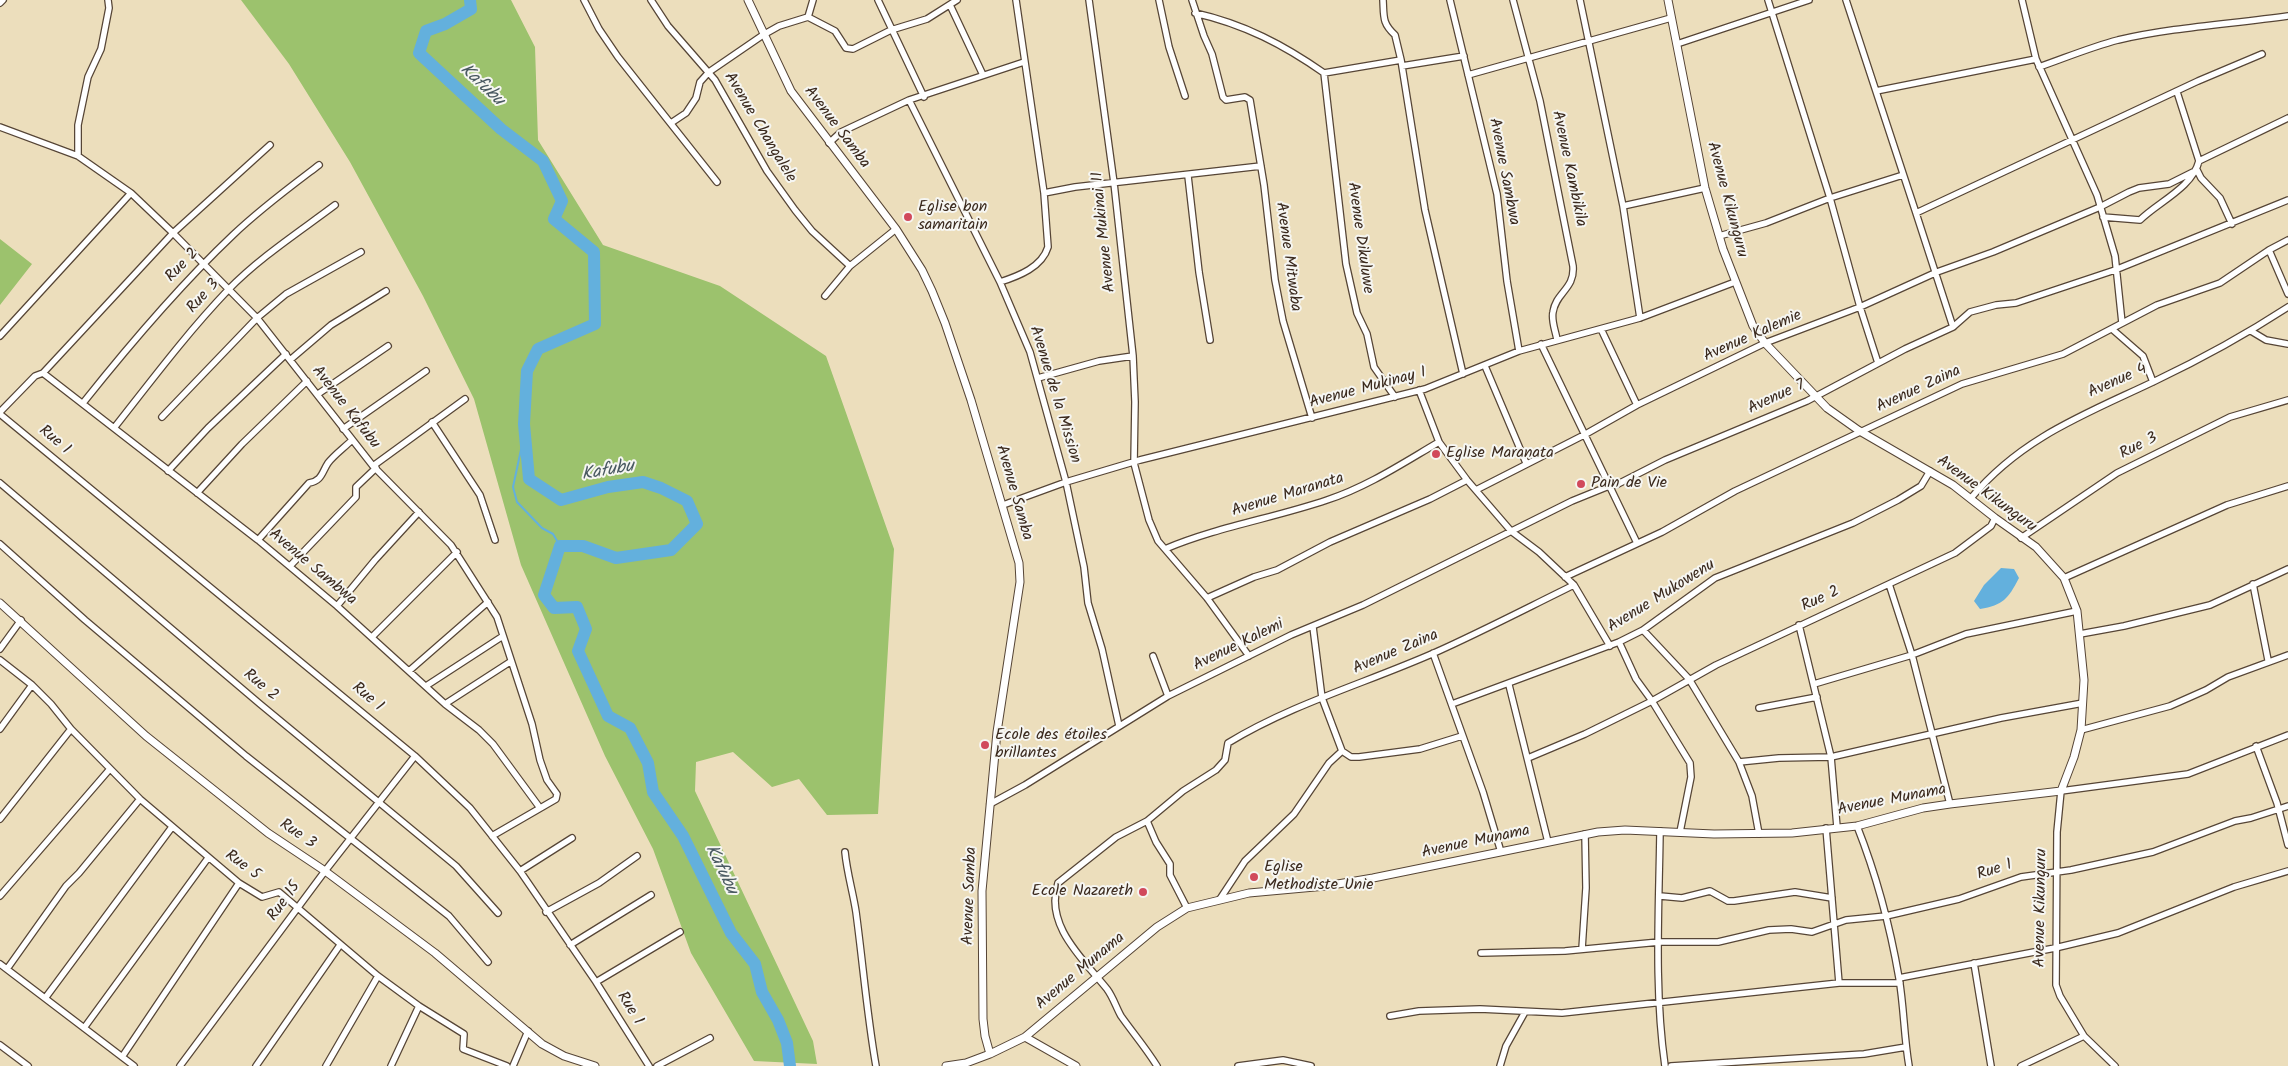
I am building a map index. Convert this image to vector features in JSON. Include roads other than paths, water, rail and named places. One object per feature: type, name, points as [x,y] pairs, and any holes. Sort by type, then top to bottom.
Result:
[{"type":"street","points":[[0,3],[3,0]]},
{"type":"street","points":[[78,156],[78,125],[88,77],[101,49],[109,8],[108,0]]},
{"type":"street","points":[[584,0],[599,29],[618,57],[717,182]]},
{"type":"street","name":"Avenue Changalele","points":[[651,0],[668,26],[709,72],[766,171],[795,210],[812,231],[850,266]]},
{"type":"street","name":"Avenue Samba","points":[[748,0],[791,91],[896,229],[922,270],[946,323],[1003,505],[1019,563],[1020,582],[998,732],[982,891],[983,1019],[990,1054]]},
{"type":"street","points":[[808,17],[813,0]]},
{"type":"street","points":[[878,0],[924,97]]},
{"type":"street","points":[[671,123],[686,113],[696,98],[700,82],[709,72],[779,26],[808,17],[835,31],[846,48],[853,49],[891,30],[926,19],[957,0]]},
{"type":"street","points":[[1000,282],[1020,276],[1046,255],[1048,247],[1044,193],[1016,0]]},
{"type":"street","name":"Avenue Mukinai II","points":[[1089,0],[1114,183],[1133,356],[1135,402],[1134,463],[1149,520],[1158,541],[1208,598],[1249,656]]},
{"type":"street","points":[[1159,0],[1169,47],[1185,96]]},
{"type":"street","points":[[1192,0],[1195,13],[1226,21],[1264,35],[1296,53],[1324,73],[1464,56]]},
{"type":"street","points":[[1383,0],[1385,23],[1388,29],[1395,35],[1402,63],[1425,210],[1463,374]]},
{"type":"street","name":"Avenue Sambwa","points":[[1450,0],[1497,194],[1507,281],[1519,351]]},
{"type":"street","name":"Avenue Kambikila","points":[[1513,0],[1529,58],[1573,266],[1572,283],[1555,302],[1552,314],[1557,340]]},
{"type":"street","points":[[1580,0],[1590,40],[1623,206],[1640,318]]},
{"type":"street","name":"Avenue Kikunguru","points":[[1668,0],[1705,188],[1719,236],[1753,326],[1765,343],[1827,408],[1862,432],[1930,471],[1971,498],[2021,538],[2036,547],[2064,578],[2077,611],[2084,680],[2081,730],[2061,791],[2058,813],[2055,948],[2058,991],[2084,1036],[2115,1066]]},
{"type":"street","points":[[1768,0],[1830,198],[1860,307],[1878,363]]},
{"type":"street","points":[[1677,44],[1809,0]]},
{"type":"street","points":[[1846,0],[1903,176],[1937,272],[1953,326]]},
{"type":"street","points":[[2022,0],[2039,67],[2074,140],[2100,207],[2115,256],[2122,323]]},
{"type":"street","points":[[950,4],[983,75]]},
{"type":"street","name":"Avenue Mitwaba","points":[[1195,13],[1212,54],[1223,97],[1229,101],[1248,98],[1261,166],[1272,264],[1283,321],[1312,418]]},
{"type":"street","points":[[2039,67],[2094,47],[2137,36],[2237,21],[2288,16]]},
{"type":"street","points":[[1468,75],[1671,18]]},
{"type":"street","points":[[1916,213],[2198,81],[2262,54]]},
{"type":"street","points":[[1876,91],[2036,59]]},
{"type":"street","points":[[829,143],[841,132],[910,100],[924,97],[1024,62]]},
{"type":"street","name":"Avenue Dikuluwe","points":[[1324,73],[1346,264],[1357,313],[1367,334],[1371,360],[1395,397]]},
{"type":"street","points":[[2103,217],[2140,220],[2178,191],[2197,170],[2199,161],[2177,92]]},
{"type":"street","name":"Avenue de la Mission","points":[[910,100],[1000,282],[1030,352],[1066,482],[1084,568],[1088,603],[1102,649],[1119,726]]},
{"type":"street","points":[[2199,161],[2288,118]]},
{"type":"street","name":"Avenue Kafubu","points":[[0,127],[78,156],[131,193],[174,233],[256,318],[375,467],[457,552],[497,617],[510,662],[532,724],[540,760],[547,780],[557,797],[540,808]]},
{"type":"street","name":"Rue 1","points":[[270,145],[174,233],[43,373],[35,376],[0,413],[415,756],[470,808],[520,871],[546,912],[596,982],[649,1066]]},
{"type":"street","name":"Rue 2","points":[[83,403],[203,264],[254,216],[319,165]]},
{"type":"street","points":[[1044,193],[1261,166]]},
{"type":"street","points":[[2197,170],[2201,178],[2220,198],[2232,224]]},
{"type":"street","name":"Avenue Kalemie","points":[[1476,490],[1584,435],[1637,405],[1765,343],[1860,307],[1937,272],[1993,252],[2100,207],[2129,192],[2139,188],[2169,184],[2197,170]]},
{"type":"street","points":[[1188,176],[1199,272],[1210,340]]},
{"type":"street","points":[[1719,236],[1766,223],[1830,198],[1903,176]]},
{"type":"street","points":[[1623,206],[1705,188]]},
{"type":"street","points":[[0,336],[131,193]]},
{"type":"street","points":[[2115,270],[2174,244],[2232,224],[2288,200]]},
{"type":"street","name":"Rue 3","points":[[114,428],[177,348],[229,290],[266,257],[335,205]]},
{"type":"street","points":[[825,296],[850,266],[896,229]]},
{"type":"street","name":"Avenue Zaina","points":[[1565,577],[1662,532],[1735,491],[1962,384],[2063,354],[2157,305],[2220,282],[2288,240]]},
{"type":"street","points":[[2269,250],[2288,294]]},
{"type":"street","points":[[162,417],[256,318],[286,294],[362,252]]},
{"type":"street","name":"Avenue 7","points":[[1511,530],[1572,501],[1609,486],[1616,486],[1665,460],[1784,412],[1953,326],[1970,312],[1983,307],[2016,303],[2115,270]]},
{"type":"street","name":"Avenue Mukinay I","points":[[1003,505],[1066,482],[1134,463],[1419,390],[1519,351],[1640,318],[1735,282]]},
{"type":"street","points":[[168,470],[208,428],[288,357],[331,326],[386,291]]},
{"type":"street","name":"Avenue 4","points":[[1971,498],[1999,468],[2059,425],[2153,382],[2251,331],[2288,308]]},
{"type":"street","points":[[1601,329],[1637,405]]},
{"type":"street","points":[[2112,329],[2142,356],[2153,382]]},
{"type":"street","points":[[2251,331],[2266,340],[2288,344]]},
{"type":"street","points":[[1541,344],[1637,543]]},
{"type":"street","points":[[318,394],[388,346]]},
{"type":"street","points":[[1038,378],[1099,361],[1133,356]]},
{"type":"street","points":[[1484,366],[1526,463]]},
{"type":"street","points":[[343,429],[426,371]]},
{"type":"street","name":"Avenue Sambwa","points":[[43,373],[290,566],[445,704],[479,730],[493,744],[540,808]]},
{"type":"street","points":[[197,493],[242,444],[307,381]]},
{"type":"street","points":[[1419,390],[1439,442],[1467,480],[1511,530],[1539,552],[1574,585],[1610,646]]},
{"type":"street","points":[[290,566],[356,497],[356,487],[375,467],[464,399]]},
{"type":"street","name":"Rue 3","points":[[2021,538],[2117,473],[2230,417],[2288,400]]},
{"type":"street","points":[[432,422],[480,495],[494,540]]},
{"type":"street","points":[[258,540],[309,483],[318,480],[328,464],[352,440]]},
{"type":"street","name":"Avenue Maranata","points":[[1165,549],[1193,537],[1266,519],[1328,500],[1358,488],[1439,442]]},
{"type":"street","name":"Avenue Mukowenu","points":[[1452,704],[1509,685],[1619,642],[1643,630],[1715,578],[1853,523],[1898,500],[1921,486],[1930,471]]},
{"type":"street","points":[[1208,598],[1293,562],[1330,542],[1384,517],[1430,499],[1467,480]]},
{"type":"street","name":"Rue 2","points":[[0,483],[245,692],[456,866],[498,913]]},
{"type":"street","points":[[2064,578],[2204,514],[2257,494],[2288,486]]},
{"type":"street","points":[[337,606],[419,512]]},
{"type":"street","name":"Rue 2","points":[[1528,758],[1585,734],[1652,701],[1688,679],[1955,553],[1991,526],[1995,518]]},
{"type":"street","name":"Avenue Kalemi","points":[[990,804],[1025,785],[1168,696],[1249,656],[1363,605],[1511,530]]},
{"type":"street","points":[[0,544],[85,620],[201,718],[350,839],[449,916],[488,962]]},
{"type":"street","points":[[372,637],[457,552]]},
{"type":"street","points":[[2080,634],[2124,626],[2210,605],[2288,569]]},
{"type":"street","points":[[1889,584],[1912,655],[1950,804]]},
{"type":"street","points":[[2253,584],[2268,660]]},
{"type":"street","name":"Avenue Zaina","points":[[1147,821],[1183,791],[1216,770],[1225,760],[1228,743],[1322,698],[1433,653],[1574,585]]},
{"type":"street","name":"Rue 3","points":[[0,602],[146,736],[268,832],[325,871],[435,953],[550,1050],[578,1064],[595,1066]]},
{"type":"street","points":[[409,671],[488,602]]},
{"type":"street","points":[[1814,684],[1912,655],[1966,634],[2077,611]]},
{"type":"street","points":[[0,649],[21,620]]},
{"type":"street","points":[[1799,625],[1831,757],[1837,827]]},
{"type":"street","points":[[1313,627],[1322,698],[1342,751],[1351,757],[1359,757],[1420,749],[1462,736]]},
{"type":"street","points":[[1643,630],[1688,679],[1739,762],[1752,796],[1759,834]]},
{"type":"street","points":[[426,686],[503,636]]},
{"type":"street","points":[[1619,642],[1632,673],[1677,741],[1692,770],[1680,832]]},
{"type":"street","points":[[1433,653],[1484,792],[1502,852]]},
{"type":"street","points":[[2081,730],[2170,706],[2206,690],[2228,677],[2268,660],[2288,655]]},
{"type":"street","points":[[1153,656],[1168,696]]},
{"type":"street","name":"Rue 5","points":[[0,660],[32,685],[109,770],[140,799],[239,883],[262,897],[279,892],[299,907],[340,945],[378,976],[419,1006],[464,1034],[463,1049],[507,1066]]},
{"type":"street","points":[[445,704],[510,662]]},
{"type":"street","points":[[0,729],[32,685]]},
{"type":"street","points":[[1509,685],[1548,842]]},
{"type":"street","points":[[1759,708],[1817,697]]},
{"type":"street","points":[[1739,762],[1779,758],[1831,757],[2001,718],[2083,703]]},
{"type":"street","points":[[0,819],[71,729]]},
{"type":"street","points":[[2061,791],[2188,774],[2288,735]]},
{"type":"street","points":[[2256,746],[2278,809],[2288,845]]},
{"type":"street","points":[[1220,899],[1245,861],[1294,814],[1329,763],[1342,751]]},
{"type":"street","name":"Rue 15","points":[[180,1066],[325,871],[415,756]]},
{"type":"street","points":[[0,896],[109,770]]},
{"type":"street","name":"Avenue Munama","points":[[946,1066],[990,1054],[1025,1037],[1157,927],[1187,908],[1220,899],[1249,893],[1326,886],[1373,878],[1585,834],[1625,830],[1759,834],[1792,833],[1857,826],[1950,804],[2061,791]]},
{"type":"street","points":[[7,969],[66,886],[140,799]]},
{"type":"street","name":"Rue 1","points":[[1481,953],[1582,950],[1659,942],[1718,942],[1769,930],[1791,929],[1807,933],[1846,920],[1886,916],[1959,899],[2021,876],[2056,872],[2153,852],[2234,821],[2251,818],[2288,806]]},
{"type":"street","points":[[492,836],[540,808]]},
{"type":"street","points":[[1157,1066],[1150,1053],[1122,1016],[1106,988],[1096,978],[1064,933],[1056,916],[1054,905],[1058,883],[1116,837],[1147,821],[1156,842],[1170,864],[1170,875],[1187,908]]},
{"type":"street","points":[[1857,826],[1869,857],[1886,916],[1899,980],[1909,1066]]},
{"type":"street","points":[[46,998],[172,827]]},
{"type":"street","points":[[1826,828],[1839,984]]},
{"type":"street","points":[[1660,831],[1660,1034],[1665,1066]]},
{"type":"street","points":[[1582,950],[1586,888],[1585,834]]},
{"type":"street","points":[[520,871],[572,838]]},
{"type":"street","points":[[845,852],[860,940],[865,1002],[876,1066]]},
{"type":"street","points":[[546,912],[599,883],[637,856]]},
{"type":"street","points":[[84,1028],[208,858]]},
{"type":"street","points":[[1390,1016],[1419,1012],[1472,1009],[1562,1013],[1839,984],[1899,980],[1974,962],[2055,948],[2118,933],[2234,887],[2288,871]]},
{"type":"street","points":[[122,1057],[239,883]]},
{"type":"street","points":[[1660,896],[1682,898],[1710,891],[1728,901],[1795,892],[1832,898]]},
{"type":"street","points":[[570,945],[651,895]]},
{"type":"street","points":[[596,982],[680,932]]},
{"type":"street","points":[[256,1066],[340,945]]},
{"type":"street","points":[[1974,962],[1991,1066]]},
{"type":"street","points":[[0,964],[134,1066]]},
{"type":"street","points":[[326,1066],[378,976]]},
{"type":"street","points":[[391,1066],[419,1006]]},
{"type":"street","points":[[1500,1066],[1506,1046],[1525,1012]]},
{"type":"street","points":[[513,1066],[528,1031]]},
{"type":"street","points":[[2021,1066],[2084,1036]]},
{"type":"street","points":[[1025,1037],[1076,1066]]},
{"type":"street","points":[[657,1066],[710,1038]]},
{"type":"street","points":[[0,1045],[28,1066]]},
{"type":"street","points":[[1671,1066],[1864,1054],[1906,1047]]},
{"type":"street","points":[[1238,1066],[1283,1060],[1311,1066]]},
{"type":"water","points":[[2001,568],[2014,569],[2019,578],[2012,591],[2004,600],[1980,609],[1974,601],[1984,585]]},
{"type":"waterway","name":"Kafubu","points":[[470,0],[471,9],[445,24],[426,31],[419,53],[501,129],[543,161],[562,201],[554,219],[594,252],[595,324],[538,349],[527,371],[524,424],[529,479],[561,500],[608,487],[643,482],[661,488],[687,501],[697,524],[671,550],[616,558],[583,546],[560,546],[544,595],[554,608],[577,607],[586,629],[578,651],[608,716],[630,728],[648,763],[653,792],[683,836],[731,933],[755,964],[762,992],[778,1020],[787,1043],[790,1066]]},
{"type":"waterway","points":[[525,431],[513,487],[517,502],[542,528],[553,534],[560,546]]},
{"type":"place","name":"Eglise bon samaritain","points":[[908,217]]},
{"type":"place","name":"Eglise Maranata","points":[[1436,454]]},
{"type":"place","name":"Pain de Vie","points":[[1581,484]]},
{"type":"place","name":"Ecole des étoiles brillantes","points":[[985,745]]},
{"type":"place","name":"Eglise Methodiste Unie","points":[[1254,877]]},
{"type":"place","name":"Ecole Nazareth","points":[[1143,892]]}]
